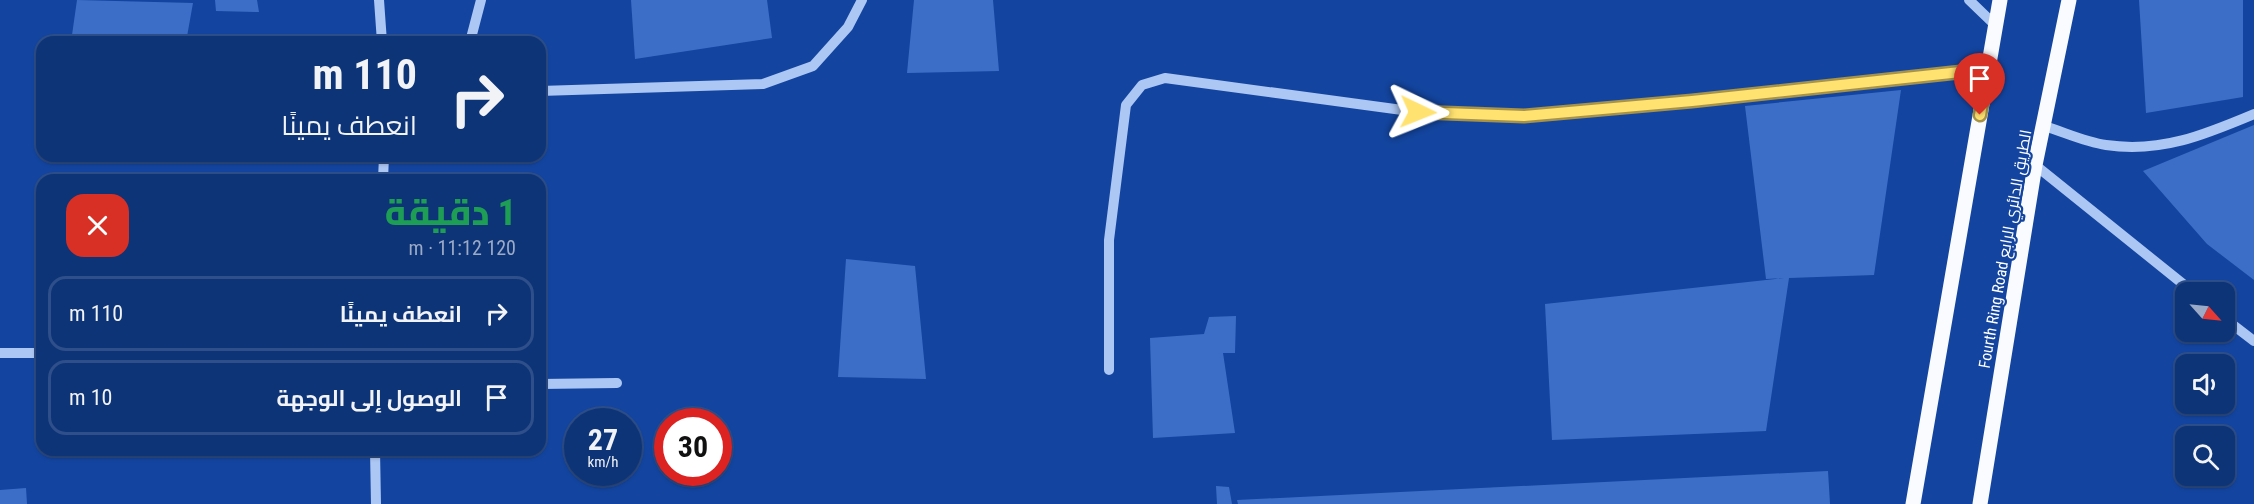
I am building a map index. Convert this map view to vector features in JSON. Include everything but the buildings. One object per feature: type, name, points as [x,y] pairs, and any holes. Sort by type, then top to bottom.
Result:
[{"type":"main road","points":[[1912,504],[2000,0]]},
{"type":"main road","name":"Fourth Ring Road الطريق الدائري الرابع","points":[[1980,504],[2035,165],[2069,0]]},
{"type":"street","points":[[379,0],[382,36]]},
{"type":"street","points":[[471,36],[480,0]]},
{"type":"street","points":[[546,91],[763,84],[813,66],[848,27],[862,0]]},
{"type":"street","points":[[1970,0],[1995,25]]},
{"type":"street","points":[[1109,370],[1109,240],[1121,130],[1126,105],[1142,85],[1165,78],[1418,112],[1524,116],[1692,101],[1988,69]]},
{"type":"street","points":[[2044,126],[2104,145],[2150,149],[2202,135],[2254,114]]},
{"type":"street","points":[[2035,165],[2181,282]]},
{"type":"street","points":[[2235,326],[2254,341]]},
{"type":"street","points":[[0,353],[36,353]]},
{"type":"street","points":[[546,384],[617,383]]},
{"type":"street","points":[[375,456],[376,504]]},
{"type":"route","points":[[1418,112],[1524,116],[1692,101],[1988,69],[1980,115]]}]
